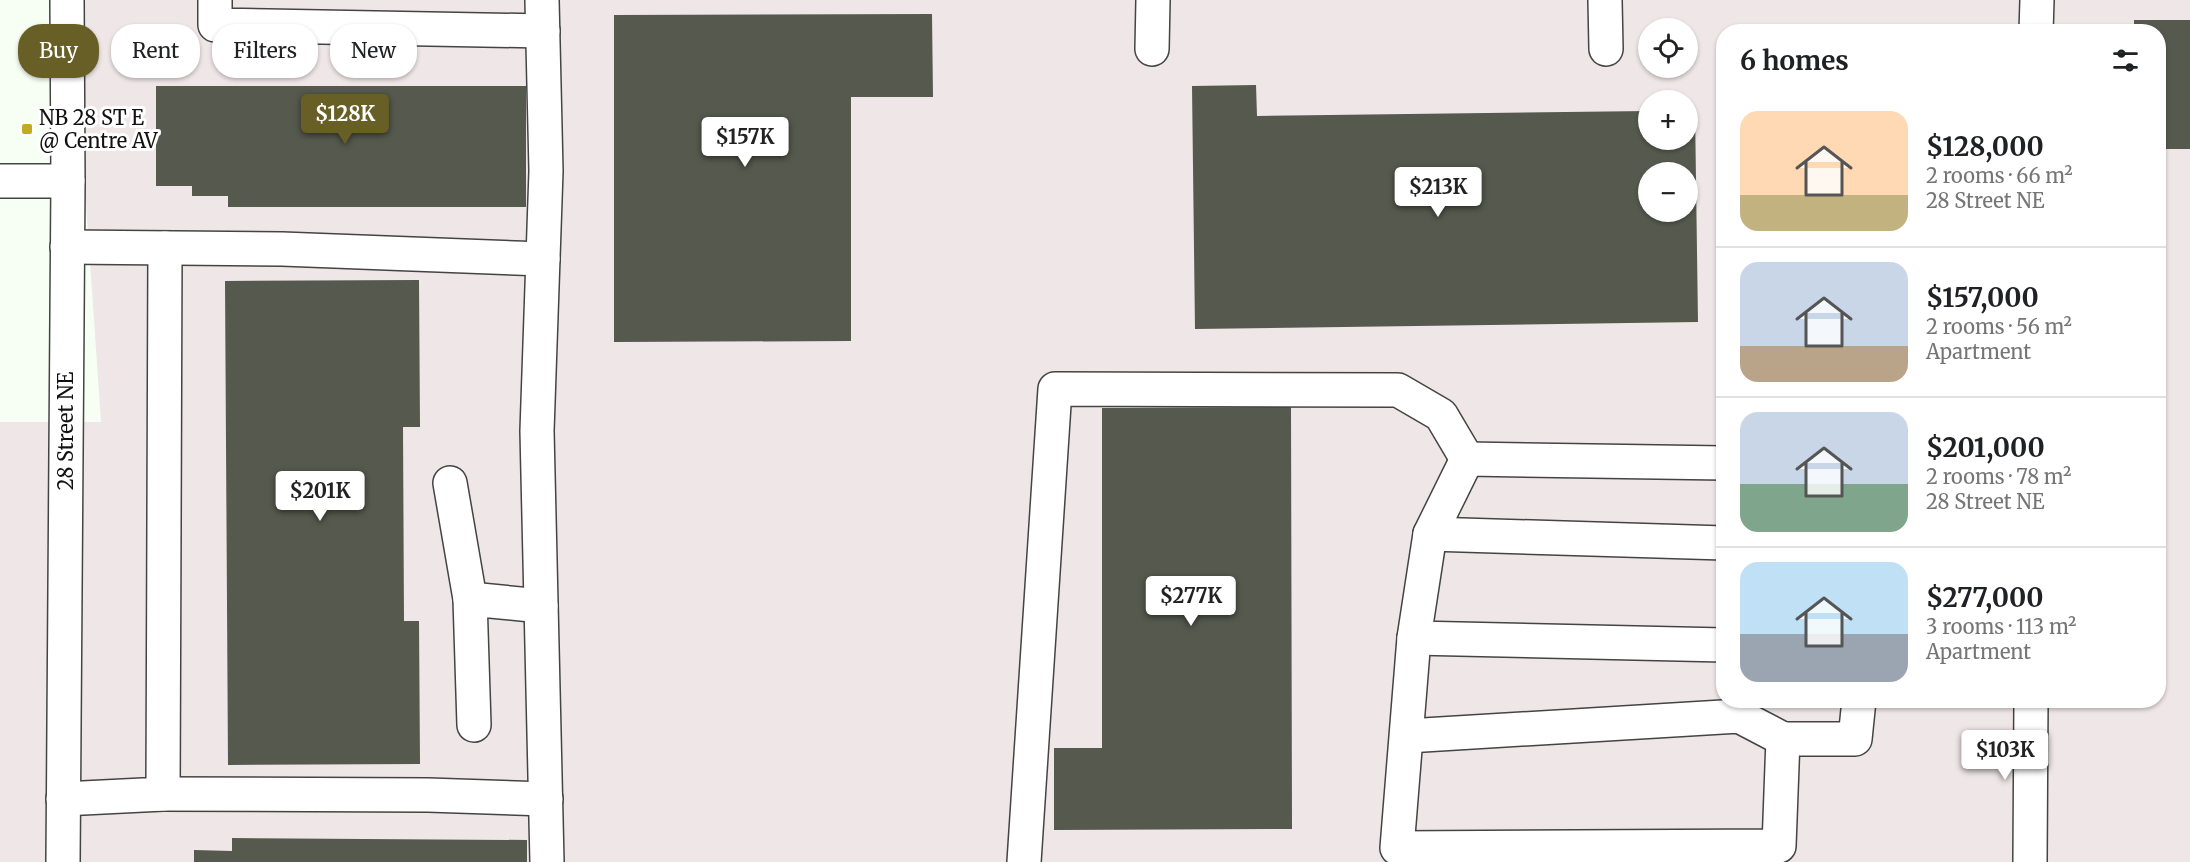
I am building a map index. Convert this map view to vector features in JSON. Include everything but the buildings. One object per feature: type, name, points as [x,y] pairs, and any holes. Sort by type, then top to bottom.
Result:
[{"type":"street","name":"28 Street NE","points":[[63,862],[68,247],[67,0]]},
{"type":"street","points":[[214,0],[215,25],[543,15],[546,171],[537,431],[547,862]]},
{"type":"street","points":[[1152,49],[1153,0]]},
{"type":"street","points":[[1605,0],[1606,49]]},
{"type":"street","points":[[2036,24],[2037,0]]},
{"type":"street","points":[[0,181],[68,181]]},
{"type":"street","points":[[68,247],[282,249],[543,260]]},
{"type":"street","points":[[158,794],[163,794],[165,248]]},
{"type":"street","points":[[1024,862],[1055,389],[1398,390],[1441,416],[1467,459]]},
{"type":"street","points":[[1467,459],[1716,463]]},
{"type":"street","points":[[1467,459],[1430,534],[1414,638],[1407,736],[1391,855],[1779,846],[1783,739]]},
{"type":"street","points":[[450,483],[471,599],[474,725]]},
{"type":"street","points":[[1430,534],[1716,543]]},
{"type":"street","points":[[471,599],[541,606]]},
{"type":"street","points":[[1414,638],[1716,645]]},
{"type":"street","points":[[1407,736],[1739,716],[1783,739],[1855,739],[1858,708]]},
{"type":"street","points":[[2030,862],[2031,708]]},
{"type":"street","points":[[63,799],[158,794],[428,795],[546,799]]},
{"type":"shaded area","points":[[72,0],[2190,0],[2190,862],[0,862],[0,422],[101,422],[77,78],[99,78],[99,24],[74,24]]},
{"type":"place","name":"NB 28 ST E @ Centre AV","points":[[27,129]]}]
